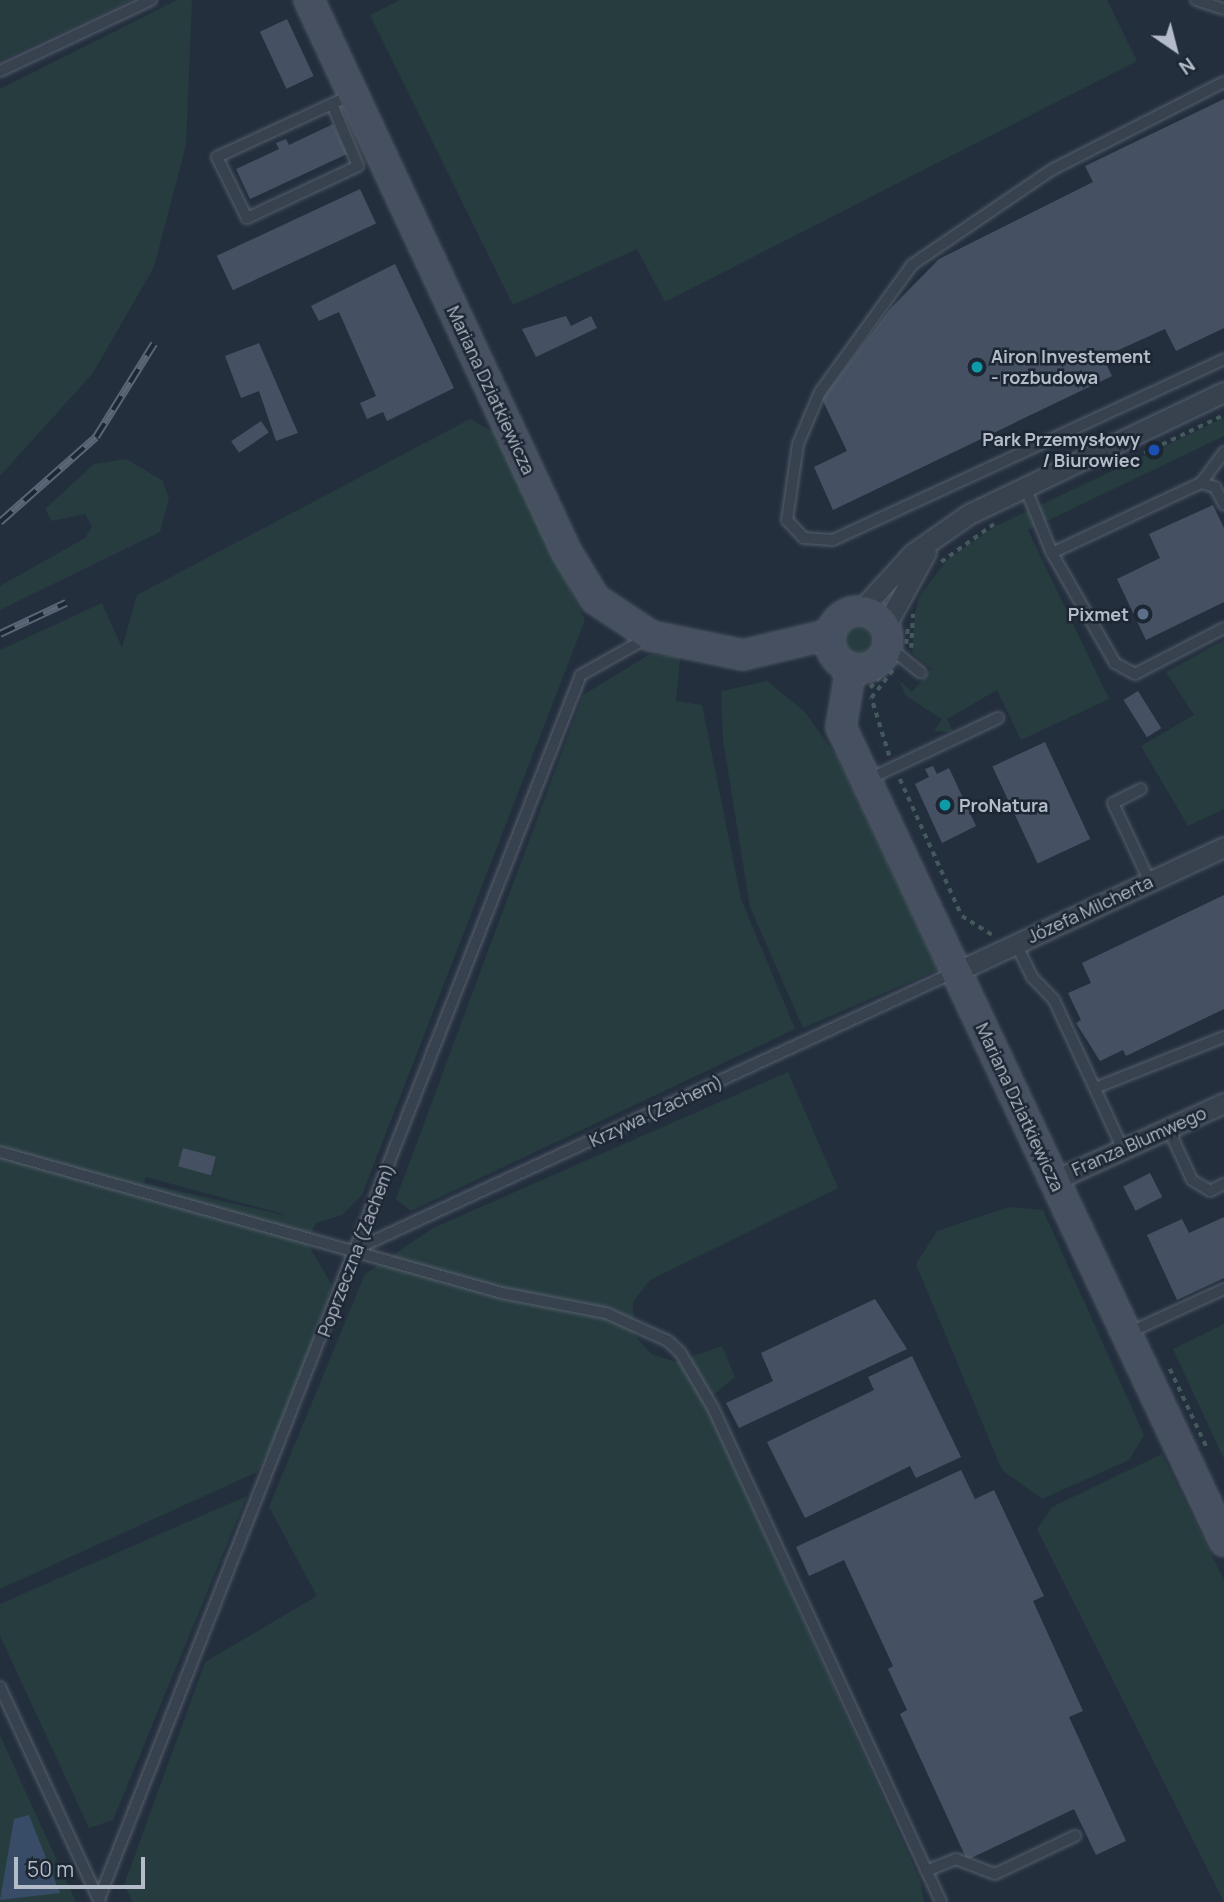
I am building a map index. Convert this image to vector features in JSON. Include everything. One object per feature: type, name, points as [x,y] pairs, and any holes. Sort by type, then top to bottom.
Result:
[{"type":"street","name":"Mariana Dziatkiewicza","points":[[309,0],[342,99],[580,580],[605,608],[651,636],[743,655],[778,651],[804,657],[838,651],[841,727],[1224,1541]]},
{"type":"street","points":[[936,537],[893,648],[870,667],[838,651],[842,617],[860,611],[913,553],[936,537],[1025,486],[1224,392]]},
{"type":"street","points":[[860,611],[893,648]]},
{"type":"street","name":"Józefa Milcherta","points":[[956,972],[1224,847]]},
{"type":"street","name":"Franza Blumwego","points":[[1055,1180],[1224,1103]]},
{"type":"lane","points":[[0,71],[151,0]]},
{"type":"lane","points":[[1196,0],[1224,9]]},
{"type":"lane","points":[[1224,82],[1053,169],[912,265],[820,392],[798,444],[787,520],[804,538],[833,540],[1224,359]]},
{"type":"lane","points":[[342,99],[358,166],[247,218],[217,157],[342,99]]},
{"type":"lane","points":[[1052,554],[1200,483],[1224,452]]},
{"type":"lane","points":[[1200,483],[1215,486],[1224,505]]},
{"type":"lane","points":[[1025,486],[1052,554],[1115,663],[1135,674],[1224,628]]},
{"type":"lane","name":"Poprzeczna (Zachem)","points":[[100,1900],[581,675],[651,636]]},
{"type":"lane","points":[[893,648],[921,673]]},
{"type":"lane","points":[[866,781],[998,718]]},
{"type":"lane","points":[[1140,789],[1113,803],[1150,882]]},
{"type":"lane","points":[[1009,947],[1054,1000],[1123,1149]]},
{"type":"lane","name":"Krzywa (Zachem)","points":[[356,1249],[956,972]]},
{"type":"lane","points":[[1095,1088],[1224,1037]]},
{"type":"lane","points":[[1168,1128],[1192,1180],[1210,1191],[1224,1184]]},
{"type":"lane","points":[[0,1152],[356,1249],[502,1293],[606,1313],[680,1352],[713,1408],[941,1902]]},
{"type":"lane","points":[[1128,1333],[1224,1289]]},
{"type":"lane","points":[[0,1687],[100,1900]]},
{"type":"lane","points":[[926,1871],[956,1859],[995,1874],[1075,1836]]},
{"type":"path","points":[[1141,447],[1224,408]]},
{"type":"path","points":[[1139,455],[1224,415]]},
{"type":"path","points":[[935,570],[974,536],[1033,505]]},
{"type":"path","points":[[930,566],[955,542],[999,516]]},
{"type":"path","points":[[915,602],[914,641],[893,648],[871,698],[894,767],[962,916],[1009,947]]},
{"type":"path","points":[[862,705],[865,694],[893,648],[908,640],[907,609]]},
{"type":"green space","points":[[0,0],[132,0],[0,61]]},
{"type":"green space","points":[[177,0],[192,0],[186,145],[154,267],[93,373],[0,476],[0,89]]},
{"type":"green space","points":[[400,0],[1107,0],[1137,61],[665,302],[637,249],[513,305],[370,15]]},
{"type":"green space","points":[[1224,418],[1224,436],[1028,530],[1109,699],[1021,740],[997,690],[947,719],[953,732],[934,731],[942,719],[906,696],[899,680],[912,692],[931,669],[912,653],[915,613],[920,595],[947,560],[996,526]]},
{"type":"green space","points":[[470,419],[496,433],[585,620],[362,1195],[342,1215],[316,1223],[307,1243],[332,1285],[287,1414],[257,1472],[0,1589],[0,650],[102,603],[122,648],[137,595]],"holes":[[[146,1177],[283,1215],[144,1183]]]},
{"type":"green space","points":[[126,459],[162,480],[169,498],[160,532],[0,610],[0,586],[85,538],[92,527],[85,514],[52,521],[45,509],[94,464]]},
{"type":"green space","points":[[858,627],[867,631],[871,640],[867,649],[858,653],[849,649],[845,640],[849,631]]},
{"type":"green space","points":[[1224,640],[1224,809],[1188,826],[1141,746],[1194,715],[1166,672]]},
{"type":"green space","points":[[650,654],[680,657],[676,701],[702,705],[741,899],[795,1029],[411,1211],[396,1199],[583,695]]},
{"type":"green space","points":[[767,681],[805,712],[836,755],[938,970],[803,1028],[750,907],[723,740],[721,691]]},
{"type":"green space","points":[[788,1072],[838,1188],[650,1280],[633,1302],[634,1334],[651,1354],[676,1362],[722,1346],[735,1377],[705,1402],[920,1880],[924,1902],[133,1902],[124,1885],[205,1662],[317,1596],[269,1507],[365,1274],[433,1228]]},
{"type":"green space","points":[[1009,1207],[1043,1210],[1144,1435],[1129,1460],[1042,1499],[1002,1470],[916,1264],[937,1231]]},
{"type":"green space","points":[[1224,1324],[1224,1459],[1173,1349]]},
{"type":"green space","points":[[1162,1454],[1224,1580],[1224,1902],[1037,1529],[1052,1507]]},
{"type":"green space","points":[[247,1496],[113,1820],[89,1828],[0,1636],[0,1604]]},
{"type":"green space","points":[[0,1735],[32,1806],[76,1902],[0,1902]]},
{"type":"water","points":[[29,1815],[60,1893],[0,1900],[14,1819]]},
{"type":"building","points":[[287,19],[314,76],[286,89],[260,32]]},
{"type":"building","points":[[1224,99],[1224,328],[1176,351],[1165,329],[1103,357],[1112,376],[833,510],[814,467],[847,451],[822,399],[889,310],[939,259],[1093,182],[1085,166]]},
{"type":"building","points":[[333,124],[347,154],[250,199],[236,169],[279,149],[276,143],[286,139],[289,145]]},
{"type":"building","points":[[360,189],[376,223],[233,290],[217,256]]},
{"type":"building","points":[[395,264],[454,388],[387,421],[383,412],[367,419],[360,403],[376,396],[339,312],[319,321],[311,306]]},
{"type":"building","points":[[566,316],[571,326],[591,316],[597,328],[536,357],[522,329]]},
{"type":"building","points":[[259,343],[298,433],[276,441],[259,391],[241,398],[225,356]]},
{"type":"building","points":[[261,421],[269,433],[239,453],[231,441]]},
{"type":"building","points":[[1213,505],[1224,528],[1224,602],[1146,640],[1117,579],[1160,558],[1149,534]]},
{"type":"building","points":[[1138,691],[1161,728],[1147,737],[1124,700]]},
{"type":"building","points":[[1045,742],[1090,839],[1038,863],[992,767]]},
{"type":"building","name":"ProNatura","points":[[933,766],[937,774],[949,768],[976,826],[942,843],[915,784],[929,777],[925,769]]},
{"type":"building","points":[[1224,895],[1224,1009],[1126,1056],[1123,1050],[1100,1061],[1076,1023],[1081,1020],[1068,993],[1091,983],[1082,963]]},
{"type":"building","points":[[183,1148],[216,1157],[211,1175],[178,1166]]},
{"type":"building","points":[[1150,1173],[1162,1197],[1136,1211],[1123,1187]]},
{"type":"building","points":[[1224,1217],[1224,1278],[1177,1300],[1147,1235],[1182,1219],[1189,1233]]},
{"type":"building","points":[[875,1299],[907,1349],[739,1428],[726,1403],[773,1381],[761,1353]]},
{"type":"building","points":[[912,1356],[961,1457],[916,1478],[910,1466],[805,1518],[767,1442],[874,1390],[868,1377]]},
{"type":"building","points":[[961,1470],[975,1499],[994,1490],[1044,1596],[1033,1601],[1083,1711],[1069,1717],[1126,1841],[1096,1855],[1074,1809],[967,1860],[900,1714],[907,1710],[888,1669],[893,1666],[844,1560],[809,1576],[796,1547]]},
{"type":"railway","points":[[0,522],[96,437],[154,344]]},
{"type":"railway","points":[[0,634],[66,603]]},
{"type":"place","name":"Airon Investement - rozbudowa","points":[[977,367]]},
{"type":"place","name":"Park Przemysłowy / Biurowiec","points":[[1154,450]]},
{"type":"place","name":"Pixmet","points":[[1143,614]]},
{"type":"place","name":"ProNatura","points":[[945,805]]}]
